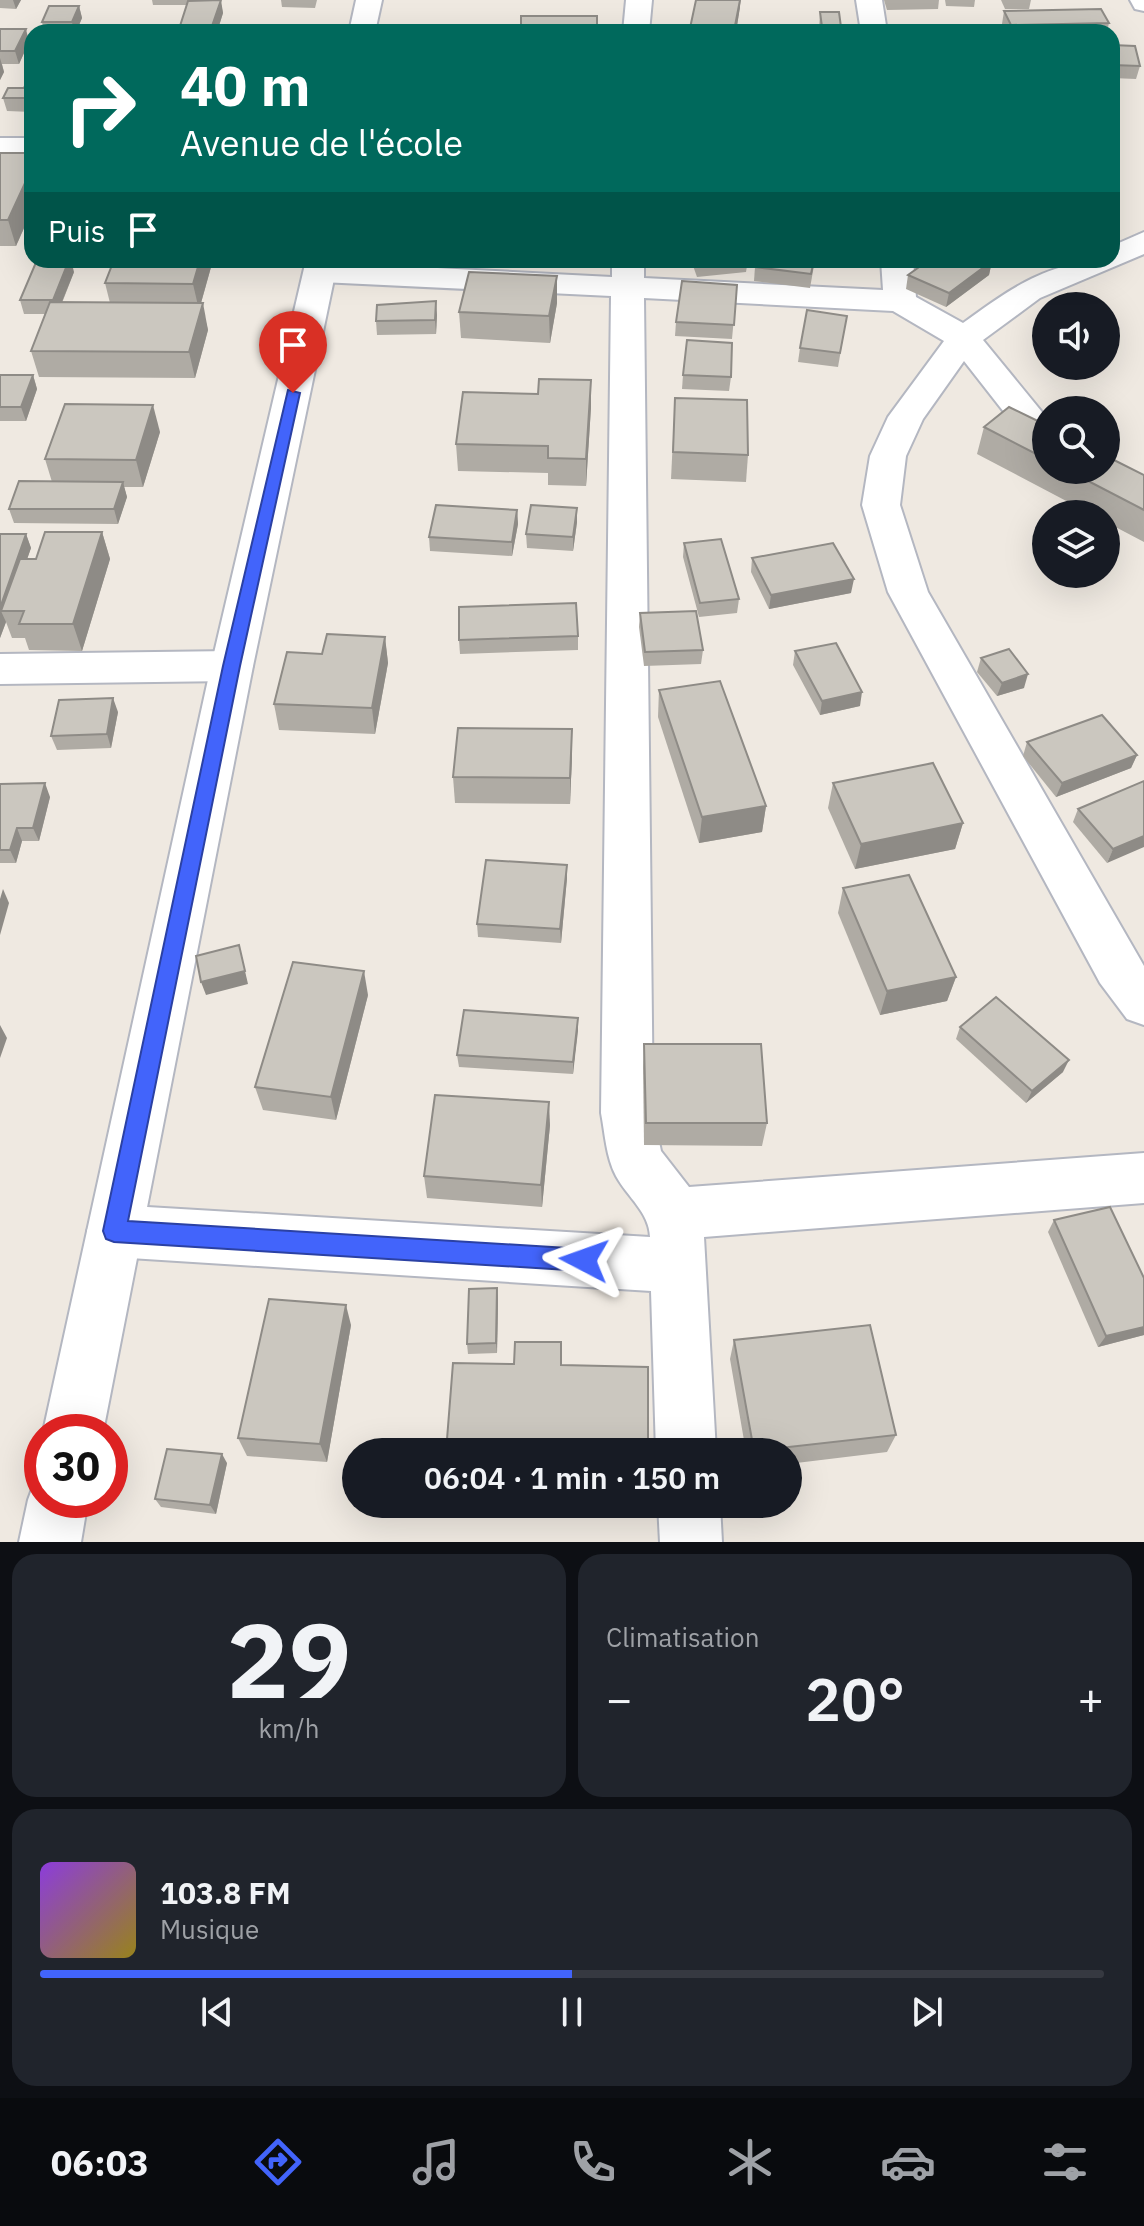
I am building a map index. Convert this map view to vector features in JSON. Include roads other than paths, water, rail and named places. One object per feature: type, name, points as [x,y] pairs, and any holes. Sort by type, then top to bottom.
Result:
[{"type":"street","points":[[364,24],[369,0]]},
{"type":"street","points":[[637,24],[639,0]]},
{"type":"street","points":[[869,0],[873,24]]},
{"type":"street","points":[[0,147],[24,147]]},
{"type":"street","points":[[1120,254],[1144,242]]},
{"type":"street","points":[[77,1414],[232,666],[322,268]]},
{"type":"street","points":[[409,268],[628,273],[900,301],[964,338],[1032,423]]},
{"type":"street","points":[[898,268],[900,301]]},
{"type":"street","points":[[1087,268],[1028,291],[964,338],[906,417],[888,456],[881,505],[908,592],[1109,955],[1144,1004]]},
{"type":"street","points":[[628,273],[627,1113],[636,1161],[677,1240],[685,1438]]},
{"type":"street","points":[[0,669],[232,666]]},
{"type":"street","points":[[114,1231],[677,1240],[1144,1178]]},
{"type":"street","points":[[50,1542],[55,1518]]},
{"type":"street","points":[[690,1518],[691,1542]]}]
